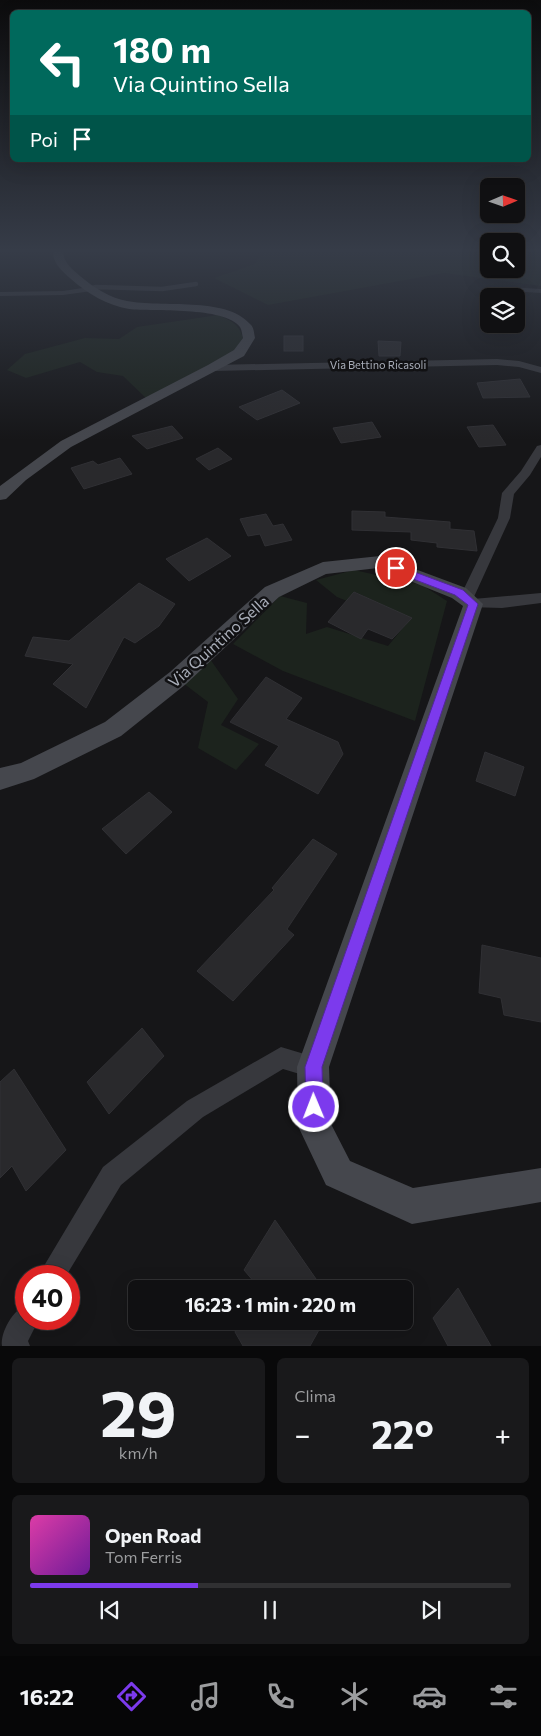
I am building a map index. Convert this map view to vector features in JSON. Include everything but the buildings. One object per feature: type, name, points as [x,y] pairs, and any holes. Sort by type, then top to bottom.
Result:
[{"type":"street","points":[[0,496],[33,467],[66,444],[239,353],[246,345],[250,334],[241,321],[228,315]]},
{"type":"street","name":"Via Bettino Ricasoli","points":[[213,368],[264,364],[394,365],[496,360],[528,365],[541,370]]},
{"type":"street","points":[[541,448],[526,473],[508,493],[504,518],[470,601],[313,1067],[315,1126],[338,1173],[412,1206],[541,1185]]},
{"type":"street","name":"Via Quintino Sella","points":[[0,779],[26,772],[113,729],[178,678],[272,592],[323,568],[380,562],[459,593],[470,601]]},
{"type":"street","points":[[470,601],[502,604],[541,598]]},
{"type":"street","points":[[58,1265],[112,1176],[195,1109],[281,1058],[313,1067]]},
{"type":"street","points":[[16,1346],[13,1340],[19,1330]]},
{"type":"shaded area","points":[[218,315],[234,324],[241,333],[243,338],[234,352],[147,399],[123,376],[97,372],[80,362],[26,378],[7,370],[25,354],[85,338],[119,339],[137,327]]},
{"type":"shaded area","points":[[354,570],[422,585],[447,601],[415,721],[283,671],[233,644],[280,596],[307,603],[306,634],[327,627],[388,646],[411,618],[355,592],[347,601],[337,597],[316,580]]},
{"type":"shaded area","points":[[210,659],[238,699],[221,725],[259,744],[236,770],[198,748],[208,702],[183,683]]},
{"type":"route","points":[[314,1107],[313,1067],[473,604],[459,593],[396,568]]}]
